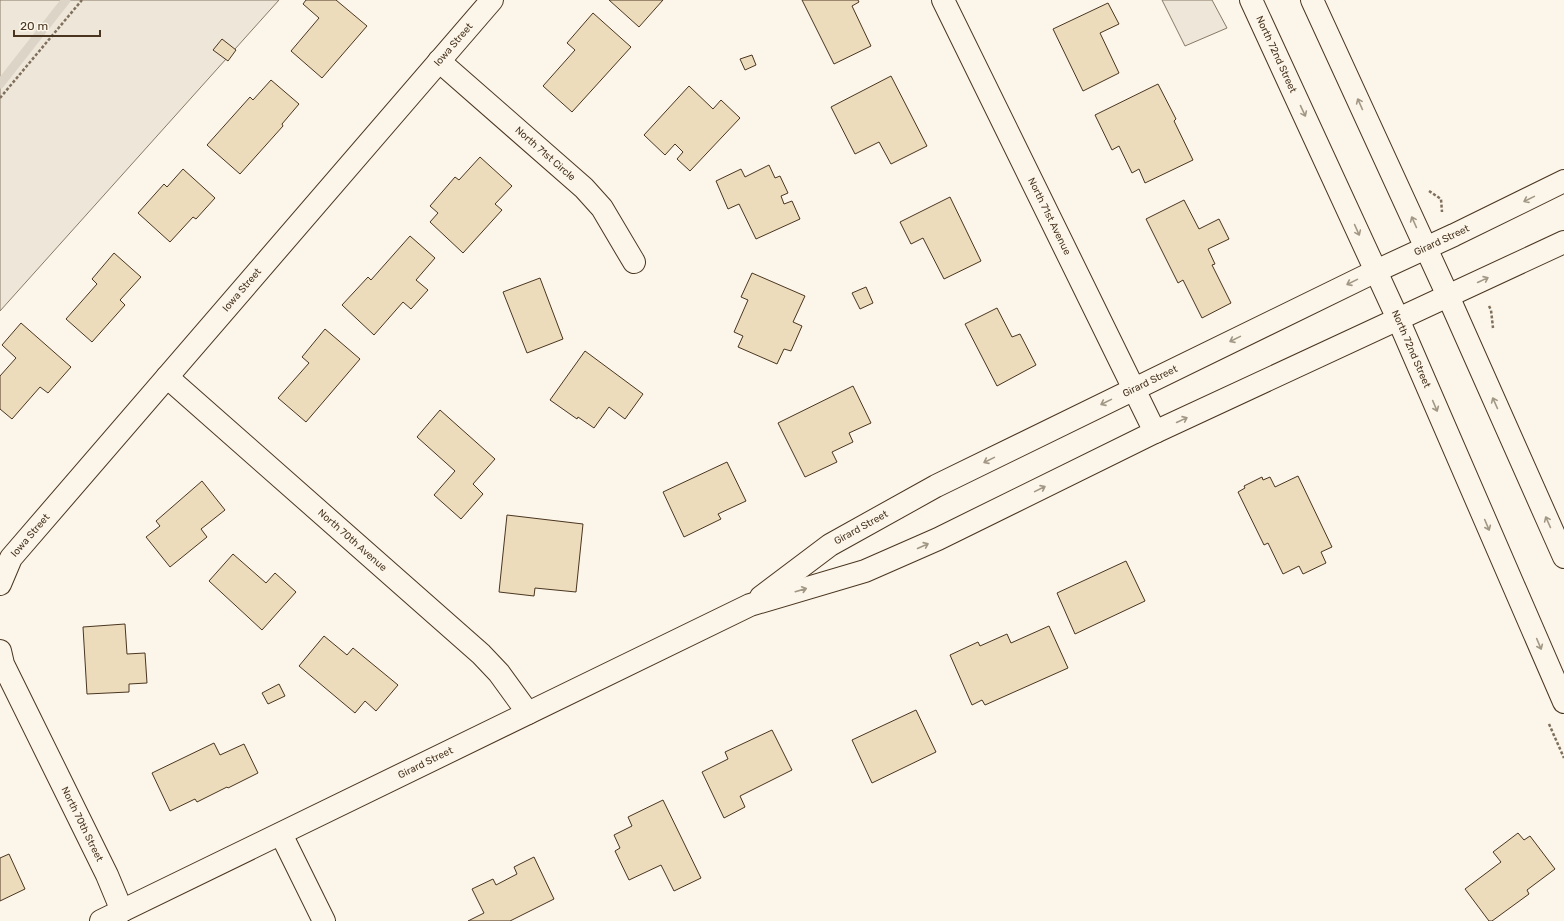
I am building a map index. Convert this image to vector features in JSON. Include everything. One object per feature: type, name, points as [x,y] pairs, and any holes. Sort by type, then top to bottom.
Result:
[{"type":"street","name":"Iowa Street","points":[[0,584],[11,558],[492,0]]},
{"type":"street","name":"North 71st Avenue","points":[[942,0],[1155,432]]},
{"type":"street","name":"North 72nd Street","points":[[1251,0],[1398,319],[1564,702]]},
{"type":"street","points":[[1312,0],[1448,296],[1564,557]]},
{"type":"street","name":"North 71st Circle","points":[[439,62],[584,188],[602,208],[634,262]]},
{"type":"street","name":"Girard Street","points":[[750,605],[830,545],[936,486],[1564,181]]},
{"type":"street","name":"Girard Street","points":[[100,921],[750,605],[866,571],[938,539],[1155,432],[1564,242]]},
{"type":"street","name":"North 70th Avenue","points":[[167,377],[481,654],[499,673],[528,713]]},
{"type":"street","name":"North 70th Street","points":[[0,651],[4,664],[122,911]]},
{"type":"street","points":[[281,834],[324,921]]},
{"type":"path","points":[[0,98],[82,0]]},
{"type":"shaded area","points":[[0,0],[279,0],[0,311]]},
{"type":"shaded area","points":[[1162,0],[1212,0],[1227,28],[1185,46]]},
{"type":"building","points":[[306,0],[336,0],[367,26],[322,78],[291,51],[319,18],[303,4]]},
{"type":"building","points":[[609,0],[663,0],[639,27]]},
{"type":"building","points":[[802,0],[858,0],[859,2],[852,6],[871,46],[834,64]]},
{"type":"building","points":[[1108,3],[1119,24],[1100,33],[1119,73],[1083,91],[1053,29]]},
{"type":"building","points":[[593,13],[631,47],[572,112],[543,86],[575,50],[567,43]]},
{"type":"building","points":[[222,39],[236,50],[228,61],[213,50]]},
{"type":"building","points":[[752,55],[756,65],[745,70],[740,59]]},
{"type":"building","points":[[891,76],[927,146],[891,164],[879,142],[855,154],[831,107]]},
{"type":"building","points":[[271,80],[299,104],[282,124],[283,126],[240,174],[207,145],[250,97],[253,100]]},
{"type":"building","points":[[1158,84],[1176,119],[1174,121],[1193,160],[1145,183],[1139,169],[1132,173],[1119,146],[1112,150],[1095,115]]},
{"type":"building","points":[[689,86],[713,109],[721,100],[740,118],[690,171],[677,159],[683,152],[675,144],[665,155],[644,135]]},
{"type":"building","points":[[480,157],[512,186],[495,204],[502,210],[463,253],[430,222],[438,213],[430,206],[455,177],[459,180]]},
{"type":"building","points":[[769,165],[775,178],[780,176],[788,193],[781,196],[784,204],[792,201],[800,219],[756,239],[739,204],[728,209],[716,181],[741,169],[745,177]]},
{"type":"building","points":[[183,169],[215,198],[196,219],[193,217],[170,242],[138,213],[164,184],[167,187]]},
{"type":"building","points":[[950,197],[981,261],[944,279],[923,238],[911,244],[900,222]]},
{"type":"building","points":[[1184,200],[1199,229],[1219,219],[1229,239],[1208,249],[1215,264],[1212,265],[1231,303],[1202,318],[1183,280],[1178,283],[1146,219]]},
{"type":"building","points":[[410,236],[435,258],[416,280],[428,290],[411,309],[403,302],[374,335],[342,305],[368,277],[371,280]]},
{"type":"building","points":[[114,253],[141,277],[120,300],[125,305],[92,342],[66,319],[97,284],[92,279]]},
{"type":"building","points":[[752,273],[805,296],[793,322],[802,326],[791,351],[784,349],[777,364],[738,347],[743,336],[734,332],[748,300],[741,297]]},
{"type":"building","points":[[540,278],[563,339],[527,353],[503,292]]},
{"type":"building","points":[[866,287],[873,303],[860,309],[852,293]]},
{"type":"building","points":[[997,308],[1012,337],[1020,334],[1036,365],[997,386],[965,324]]},
{"type":"building","points":[[21,323],[71,367],[48,393],[40,387],[12,419],[0,409],[0,376],[16,358],[2,345]]},
{"type":"building","points":[[325,329],[360,359],[306,422],[278,398],[309,363],[302,357]]},
{"type":"building","points":[[585,351],[643,394],[625,419],[609,407],[594,428],[578,417],[577,419],[550,400]]},
{"type":"building","points":[[853,386],[871,423],[849,433],[853,442],[832,452],[837,462],[805,477],[778,423]]},
{"type":"building","points":[[440,410],[495,459],[473,484],[483,494],[461,519],[434,495],[455,471],[417,437]]},
{"type":"building","points":[[727,462],[746,501],[718,514],[721,519],[684,537],[663,492]]},
{"type":"building","points":[[1298,476],[1332,547],[1321,552],[1326,563],[1303,574],[1299,566],[1283,574],[1268,543],[1264,545],[1238,492],[1245,488],[1244,486],[1262,477],[1263,480],[1270,477],[1275,487]]},
{"type":"building","points":[[202,481],[225,510],[201,529],[207,537],[170,567],[146,537],[160,526],[156,521]]},
{"type":"building","points":[[507,515],[583,524],[576,592],[535,588],[534,596],[499,592]]},
{"type":"building","points":[[233,554],[266,583],[275,573],[296,592],[262,630],[209,581]]},
{"type":"building","points":[[1126,561],[1145,601],[1075,634],[1057,593]]},
{"type":"building","points":[[125,624],[127,654],[145,653],[147,683],[129,684],[129,692],[87,694],[83,627]]},
{"type":"building","points":[[1049,626],[1068,668],[985,705],[982,700],[972,705],[950,655],[978,642],[980,646],[1007,634],[1011,643]]},
{"type":"building","points":[[324,636],[347,655],[353,648],[398,685],[376,711],[365,701],[355,713],[299,666]]},
{"type":"building","points":[[279,684],[285,696],[268,704],[262,693]]},
{"type":"building","points":[[916,710],[936,752],[872,783],[852,740]]},
{"type":"building","points":[[772,730],[792,770],[740,796],[745,807],[724,818],[702,772],[728,759],[725,752]]},
{"type":"building","points":[[214,743],[220,755],[244,744],[258,773],[197,802],[195,799],[170,811],[152,773]]},
{"type":"building","points":[[663,800],[701,878],[674,891],[661,865],[629,880],[615,851],[620,848],[614,835],[632,826],[628,817]]},
{"type":"building","points":[[1518,833],[1524,840],[1530,836],[1555,869],[1527,890],[1529,894],[1492,921],[1489,921],[1465,889],[1501,862],[1493,852]]},
{"type":"building","points":[[9,854],[25,889],[0,901],[0,858]]},
{"type":"building","points":[[534,857],[554,899],[510,921],[468,921],[484,913],[472,889],[493,879],[496,885],[517,874],[514,867]]},
{"type":"waterway","points":[[0,84],[66,0]]}]
